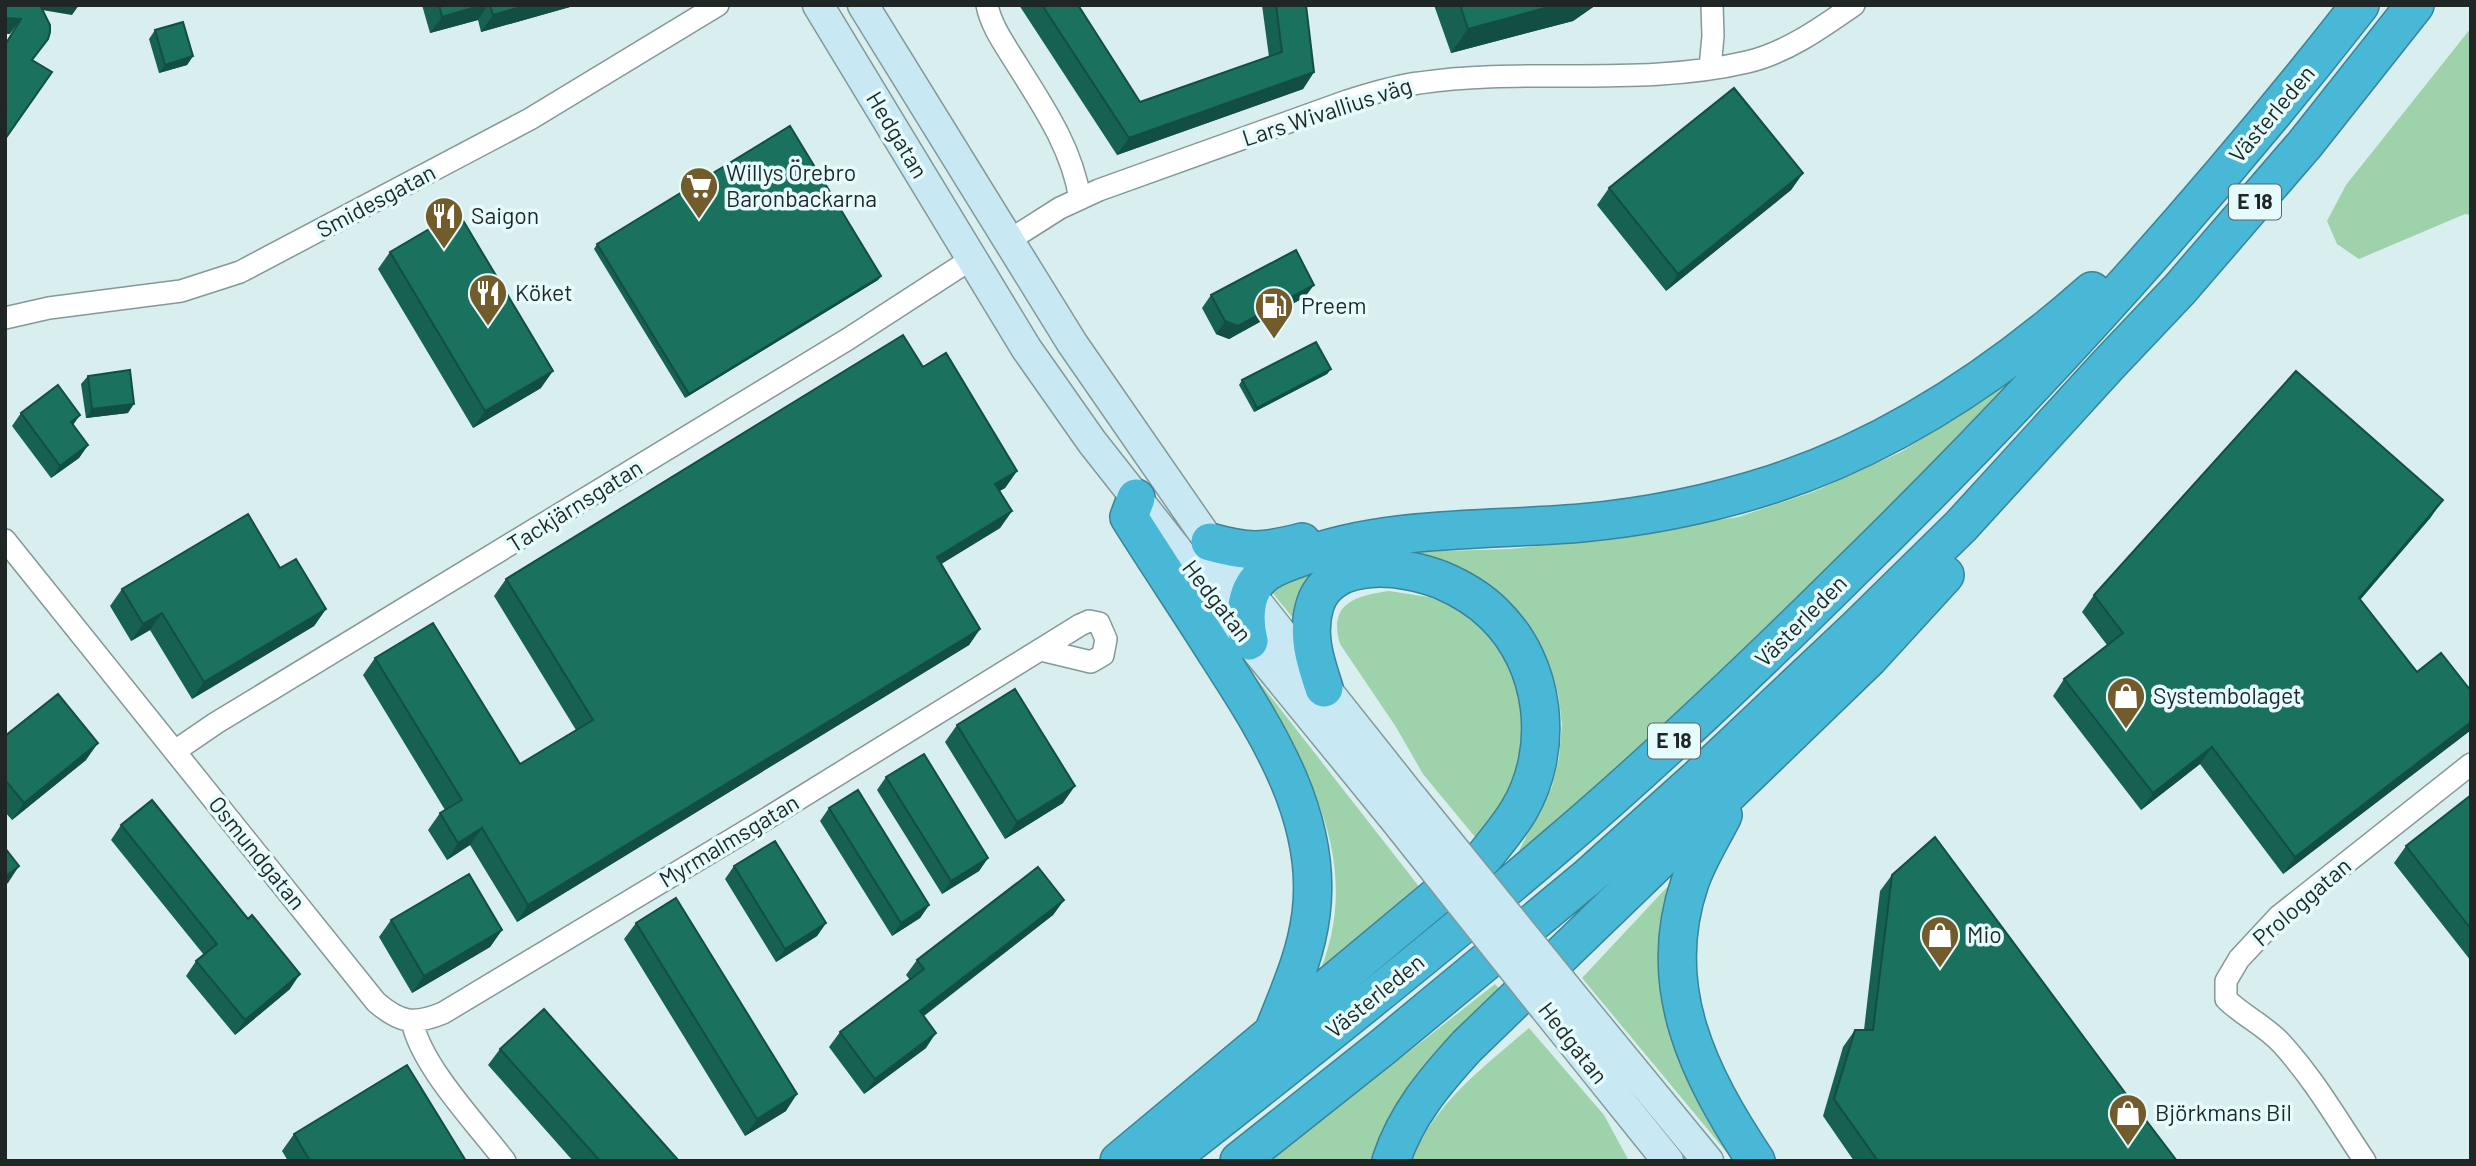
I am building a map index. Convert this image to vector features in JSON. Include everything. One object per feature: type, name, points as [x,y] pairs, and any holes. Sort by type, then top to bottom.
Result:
[{"type":"highway","name":"Västerleden","points":[[1167,1161],[1400,976],[1559,844],[1750,671],[1985,437],[2135,273],[2283,102],[2360,5]]},
{"type":"highway","name":"Västerleden","points":[[1238,1161],[1384,1046],[1567,895],[1696,780],[1961,526],[2180,289],[2296,154],[2415,5]]},
{"type":"highway","points":[[1249,641],[1245,625],[1246,609],[1259,578],[1320,550],[1376,537],[1625,517],[1675,509],[1770,485],[1852,454],[1931,412],[2061,319],[2115,271],[2135,273]]},
{"type":"highway","name":"E 18","points":[[1391,1161],[1409,1118],[1423,1097],[1467,1046],[1869,659],[2066,440],[2085,389]]},
{"type":"highway","points":[[1136,498],[1130,518],[1249,703],[1274,747],[1293,789],[1307,837],[1313,887],[1307,938],[1272,1034]]},
{"type":"highway","points":[[1213,547],[1248,551],[1272,550],[1310,541],[1320,550]]},
{"type":"highway","points":[[1119,1161],[1483,857],[1520,809],[1533,778],[1541,738],[1540,704],[1530,667],[1513,635],[1494,614],[1467,593],[1440,580],[1407,571],[1369,567],[1342,574],[1324,588],[1315,605],[1311,651],[1324,688]]},
{"type":"highway","name":"E 18","points":[[1740,785],[1690,881],[1678,931],[1678,981],[1688,1034],[1698,1062],[1756,1161]]},
{"type":"main road","name":"Hedgatan","points":[[818,5],[1026,348],[1073,416],[1249,641],[1403,807],[1556,998],[1668,1161]]},
{"type":"main road","name":"Hedgatan","points":[[863,5],[1072,342],[1213,547],[1324,688],[1403,807]]},
{"type":"main road","points":[[972,258],[1008,241]]},
{"type":"main road","name":"Hedgatan","points":[[1556,998],[1708,1161]]},
{"type":"street","name":"Smidesgatan","points":[[5,318],[49,308],[181,291],[240,272],[530,119],[718,5]]},
{"type":"street","points":[[987,5],[999,36],[1053,124],[1077,180],[1080,199]]},
{"type":"street","points":[[1710,68],[1712,5]]},
{"type":"street","name":"Lars Wivallius väg","points":[[1008,241],[1060,208],[1099,190],[1388,89],[1420,82],[1670,72],[1748,62],[1777,52],[1816,31],[1854,5]]},
{"type":"street","name":"Tackjärnsgatan","points":[[175,751],[216,723],[836,346],[972,258]]},
{"type":"street","name":"Osmundgatan","points":[[5,540],[376,1002],[391,1016],[412,1021]]},
{"type":"street","name":"Myrmalmsgatan","points":[[412,1021],[426,1020],[443,1013],[1041,650]]},
{"type":"street","name":"Prologgatan","points":[[2365,1161],[2296,1061],[2265,1028],[2226,999],[2227,981],[2239,959],[2278,916],[2471,764]]},
{"type":"street","points":[[412,1021],[416,1040],[428,1061],[505,1161]]},
{"type":"green space","points":[[2471,28],[2471,215],[2465,214],[2359,259],[2337,244],[2327,221],[2346,185]]},
{"type":"green space","points":[[2007,384],[1795,606],[1514,860],[1552,787],[1559,758],[1562,724],[1558,693],[1549,663],[1521,623],[1385,556],[1297,623],[1271,591],[1298,575],[1378,553],[1509,549],[1580,542],[1738,517],[1813,492],[1901,452]]},
{"type":"green space","points":[[1389,591],[1429,597],[1452,607],[1475,621],[1511,663],[1525,702],[1522,767],[1480,843],[1423,774],[1396,727],[1340,644],[1338,619],[1347,604],[1355,599]]},
{"type":"green space","points":[[1214,624],[1424,893],[1315,983],[1332,933],[1336,885],[1329,838],[1315,793],[1294,750]]},
{"type":"green space","points":[[1685,868],[1673,918],[1748,1161],[1734,1161],[1582,978]]},
{"type":"green space","points":[[1495,984],[1507,997],[1373,1161],[1270,1161]]},
{"type":"green space","points":[[1529,1028],[1604,1115],[1629,1161],[1412,1161],[1421,1141],[1446,1104]]},
{"type":"building","points":[[5,5],[40,5],[50,25],[50,32],[48,39],[32,60],[52,72],[5,139],[5,45],[21,19],[5,18]]},
{"type":"building","points":[[439,5],[483,5],[442,17]]},
{"type":"building","points":[[490,5],[528,5],[493,15]]},
{"type":"building","points":[[1042,5],[1078,5],[1140,102],[1282,52],[1276,5],[1306,5],[1314,72],[1129,138]]},
{"type":"building","points":[[1460,5],[1556,5],[1468,29]]},
{"type":"building","points":[[183,22],[193,56],[165,65],[155,30]]},
{"type":"building","points":[[1734,88],[1803,173],[1678,274],[1609,188]]},
{"type":"building","points":[[790,126],[881,276],[689,394],[597,244]]},
{"type":"building","points":[[458,212],[553,371],[485,411],[390,252]]},
{"type":"building","points":[[1296,250],[1314,285],[1238,326],[1225,321],[1211,295]]},
{"type":"building","points":[[903,335],[923,367],[946,353],[1017,471],[995,484],[1012,511],[937,557],[980,629],[528,905],[482,828],[458,843],[440,813],[462,800],[375,658],[433,623],[520,764],[593,720],[506,579]]},
{"type":"building","points":[[1316,342],[1331,369],[1257,408],[1242,380]]},
{"type":"building","points":[[130,370],[134,404],[92,409],[88,376]]},
{"type":"building","points":[[2296,371],[2443,500],[2359,598],[2417,672],[2441,653],[2471,691],[2471,722],[2295,857],[2212,747],[2153,793],[2064,679],[2123,633],[2094,595]]},
{"type":"building","points":[[58,385],[80,415],[71,422],[88,445],[60,466],[21,413]]},
{"type":"building","points":[[248,514],[280,568],[296,559],[326,609],[204,682],[162,613],[143,624],[122,589]]},
{"type":"building","points":[[1015,689],[1075,786],[1017,822],[957,725]]},
{"type":"building","points":[[58,694],[98,743],[24,803],[5,780],[5,736]]},
{"type":"building","points":[[924,754],[988,858],[951,881],[886,777]]},
{"type":"building","points":[[858,790],[929,905],[901,923],[829,808]]},
{"type":"building","points":[[2471,795],[2471,929],[2406,846]]},
{"type":"building","points":[[152,800],[248,919],[252,915],[300,974],[245,1020],[196,961],[217,944],[121,825]]},
{"type":"building","name":"Mio","points":[[1935,837],[2177,1161],[1878,1161],[1834,1099],[1855,1030],[1873,1030],[1892,875]]},
{"type":"building","points":[[775,841],[826,923],[785,949],[734,866]]},
{"type":"building","points":[[5,848],[19,866],[5,877]]},
{"type":"building","points":[[1038,867],[1064,900],[920,1011],[936,1033],[875,1079],[840,1032],[924,969],[917,960]]},
{"type":"building","points":[[469,874],[502,930],[424,976],[391,920]]},
{"type":"building","points":[[676,898],[797,1094],[757,1119],[636,923]]},
{"type":"building","points":[[544,1009],[679,1161],[600,1161],[500,1049]]},
{"type":"building","points":[[407,1065],[466,1161],[310,1161],[294,1134]]},
{"type":"place","name":"Willys Örebro Baronbackarna","points":[[699,220]]},
{"type":"place","name":"Saigon","points":[[444,250]]},
{"type":"place","name":"Köket","points":[[488,327]]},
{"type":"place","name":"Preem","points":[[1274,340]]},
{"type":"place","name":"Systembolaget","points":[[2126,730]]},
{"type":"place","name":"Mio","points":[[1940,969]]},
{"type":"place","name":"Björkmans Bil","points":[[2128,1147]]}]
